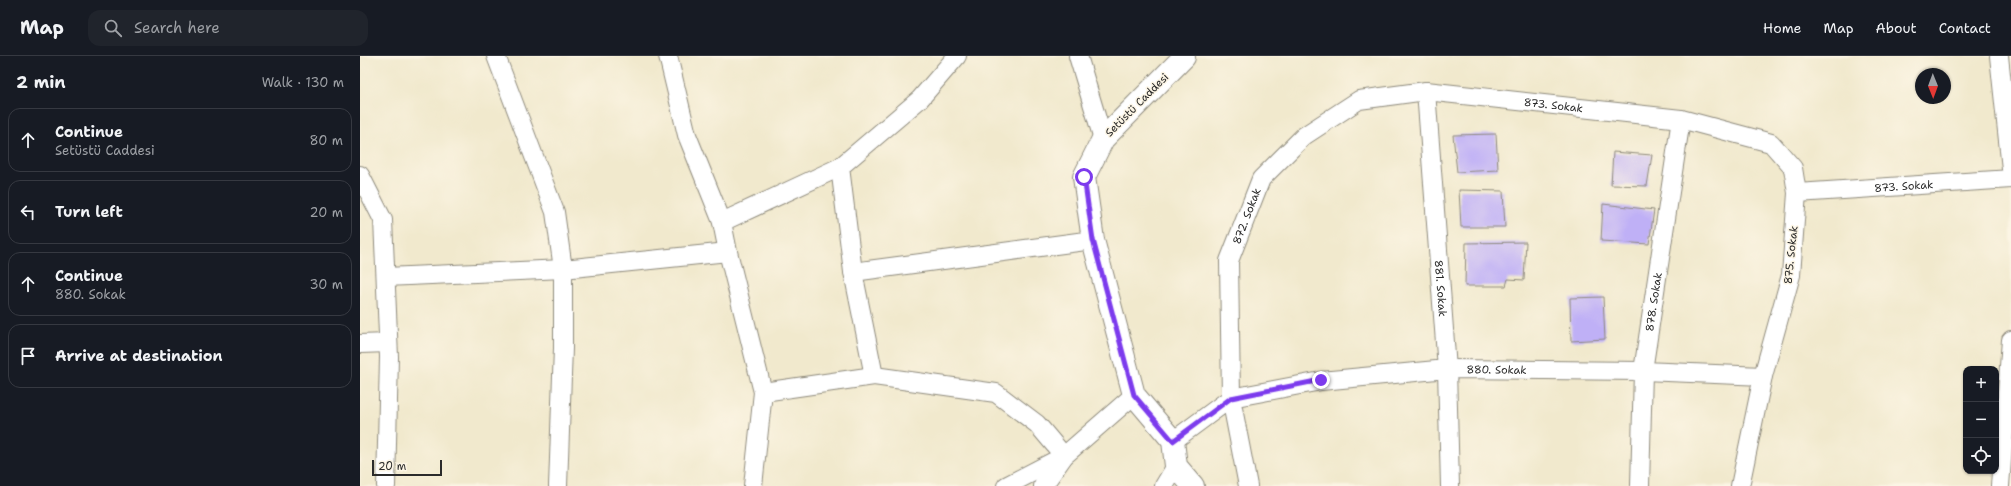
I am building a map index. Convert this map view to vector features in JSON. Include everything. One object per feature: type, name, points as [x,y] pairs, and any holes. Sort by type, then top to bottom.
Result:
[{"type":"street","points":[[496,56],[555,212],[563,269],[563,348],[558,486]]},
{"type":"street","points":[[668,56],[687,135],[722,222],[762,392],[753,486]]},
{"type":"street","points":[[722,222],[840,167],[920,100],[957,56]]},
{"type":"street","points":[[1078,56],[1103,139]]},
{"type":"street","points":[[1999,56],[2011,168]]},
{"type":"street","name":"Setüstü Caddesi","points":[[1173,441],[1134,395],[1093,240],[1084,177],[1103,139],[1187,57]]},
{"type":"street","name":"873. Sokak","points":[[1426,91],[1681,119]]},
{"type":"street","name":"881. Sokak","points":[[1426,91],[1447,369],[1450,486]]},
{"type":"street","name":"872. Sokak","points":[[1248,486],[1231,398],[1229,261],[1261,179],[1304,136],[1359,100],[1426,91]]},
{"type":"street","name":"875. Sokak","points":[[1681,119],[1771,143],[1793,168],[1797,193],[1791,275],[1763,376],[1740,486]]},
{"type":"street","name":"878. Sokak","points":[[1640,486],[1643,371],[1681,119]]},
{"type":"street","points":[[840,167],[853,272],[874,376]]},
{"type":"street","points":[[360,175],[384,220],[388,343],[386,486]]},
{"type":"street","name":"873. Sokak","points":[[1797,193],[2011,179]]},
{"type":"street","points":[[853,272],[1093,240]]},
{"type":"street","points":[[386,277],[563,269],[728,252]]},
{"type":"street","points":[[2000,486],[2011,340]]},
{"type":"street","points":[[360,344],[388,343]]},
{"type":"street","name":"880. Sokak","points":[[1231,398],[1321,380],[1447,369],[1643,371],[1763,376]]},
{"type":"street","points":[[762,392],[874,376],[996,393],[1037,424],[1064,456]]},
{"type":"street","points":[[1006,486],[1064,456],[1134,395]]},
{"type":"street","points":[[1193,486],[1176,466],[1173,441],[1231,398]]},
{"type":"street","points":[[1043,486],[1064,456]]},
{"type":"street","points":[[1164,486],[1176,466]]},
{"type":"building","points":[[1496,134],[1498,170],[1457,172],[1453,135]]},
{"type":"building","points":[[1613,152],[1652,155],[1647,186],[1611,185]]},
{"type":"building","points":[[1459,190],[1503,191],[1505,227],[1461,227]]},
{"type":"building","points":[[1603,204],[1654,210],[1649,244],[1601,241]]},
{"type":"building","points":[[1526,242],[1524,280],[1508,279],[1506,286],[1465,286],[1466,243]]},
{"type":"building","points":[[1603,297],[1605,339],[1571,341],[1570,298]]},
{"type":"route","points":[[1084,177],[1093,240],[1134,395],[1173,441],[1231,398],[1321,380]]}]
